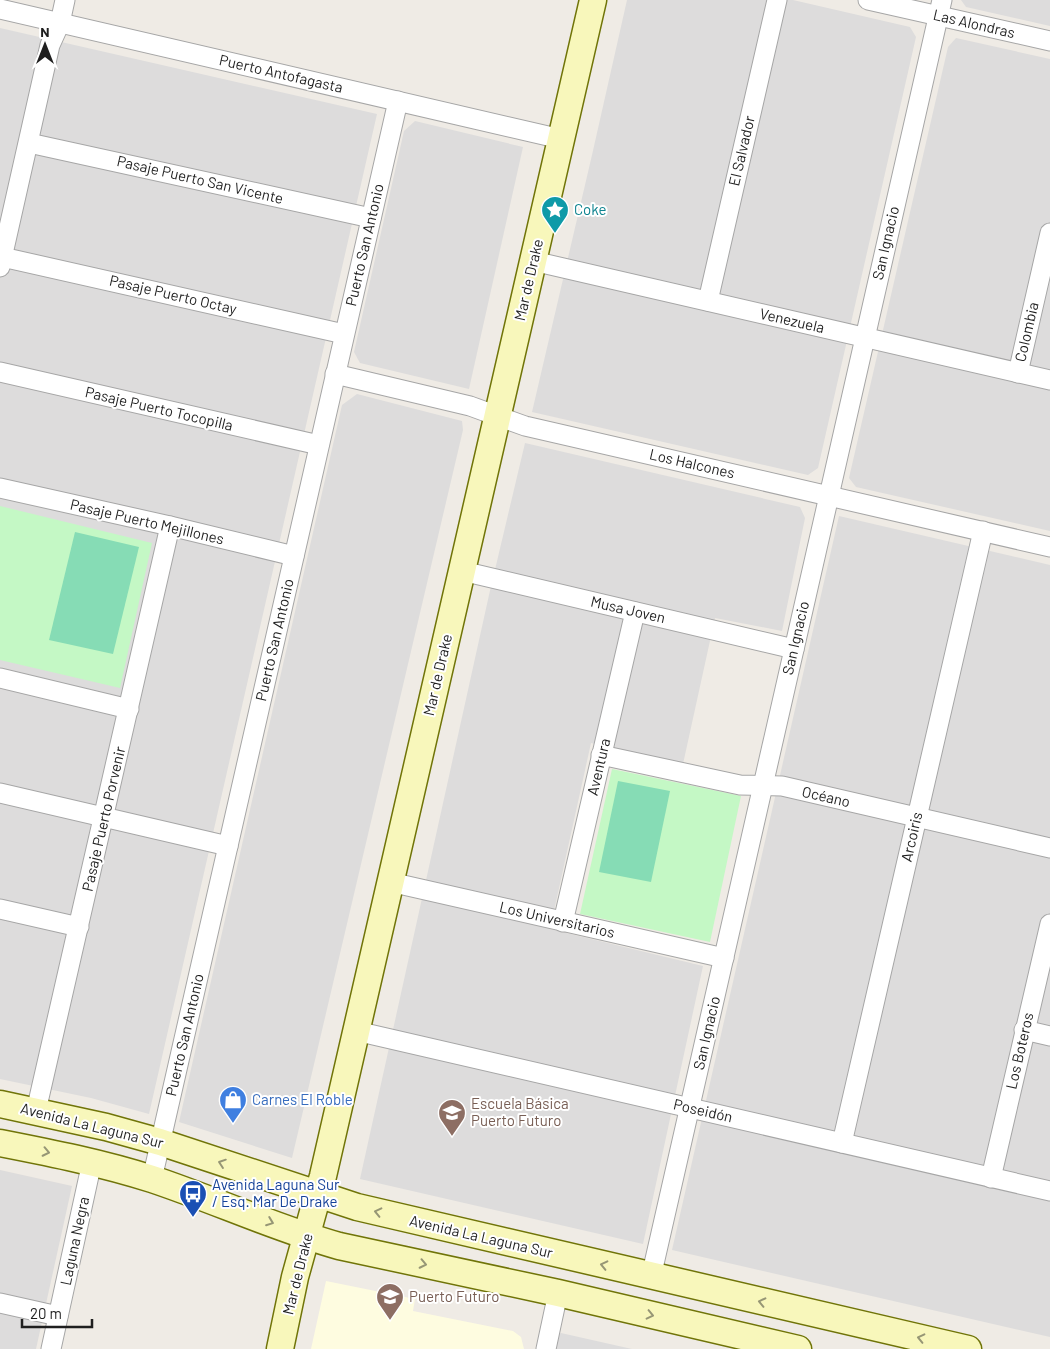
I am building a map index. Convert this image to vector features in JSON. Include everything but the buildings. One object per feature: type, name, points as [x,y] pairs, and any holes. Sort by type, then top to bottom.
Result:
[{"type":"street","points":[[1,262],[50,45],[60,22],[65,0]]},
{"type":"street","name":"Mar de Drake","points":[[280,1349],[295,1277],[318,1196],[593,0]]},
{"type":"street","name":"El Salvador","points":[[708,301],[777,0]]},
{"type":"street","name":"Las Alondras","points":[[868,0],[940,8],[1050,41]]},
{"type":"street","name":"San Ignacio","points":[[651,1277],[940,8]]},
{"type":"street","name":"Puerto Antofagasta","points":[[0,9],[561,139]]},
{"type":"street","name":"Puerto San Antonio","points":[[152,1179],[398,101]]},
{"type":"street","name":"Pasaje Puerto San Vicente","points":[[28,142],[371,218]]},
{"type":"street","name":"Colombia","points":[[1018,373],[1050,232]]},
{"type":"street","name":"Venezuela","points":[[533,261],[1050,380]]},
{"type":"street","name":"Pasaje Puerto Octay","points":[[1,262],[344,334]]},
{"type":"street","name":"Pasaje Puerto Tocopilla","points":[[0,372],[319,445]]},
{"type":"street","name":"Los Halcones","points":[[335,374],[470,406],[525,426],[1050,547]]},
{"type":"street","name":"Pasaje Puerto Mejillones","points":[[0,488],[294,556]]},
{"type":"street","name":"Pasaje Puerto Porvenir","points":[[36,1111],[170,526]]},
{"type":"street","name":"Arcoiris","points":[[842,1143],[983,531]]},
{"type":"street","name":"Musa Joven","points":[[462,571],[794,649]]},
{"type":"street","name":"Aventura","points":[[563,922],[635,612]]},
{"type":"street","points":[[0,678],[129,709]]},
{"type":"street","name":"Océano","points":[[602,755],[740,786],[782,786],[1050,848]]},
{"type":"street","points":[[0,793],[228,846]]},
{"type":"street","name":"Los Universitarios","points":[[390,882],[724,958]]},
{"type":"street","points":[[0,910],[79,927]]},
{"type":"street","name":"Los Boteros","points":[[991,1178],[1024,1030],[1048,945],[1050,924]]},
{"type":"street","points":[[1024,1030],[1050,1036]]},
{"type":"street","name":"Poseidón","points":[[356,1031],[1050,1191]]},
{"type":"street","name":"Avenida La Laguna Sur","points":[[0,1104],[36,1111],[160,1142],[318,1196],[357,1207],[651,1277],[968,1349]]},
{"type":"street","points":[[0,1143],[92,1162],[152,1179],[307,1237],[339,1246],[558,1293],[798,1349]]},
{"type":"street","name":"Laguna Negra","points":[[51,1349],[92,1162]]},
{"type":"street","points":[[546,1349],[558,1293]]},
{"type":"street","points":[[0,1303],[58,1316]]},
{"type":"shaded area","points":[[627,0],[793,0],[910,27],[916,37],[818,468],[808,475],[532,412]]},
{"type":"shaded area","points":[[961,0],[1050,0],[1050,26],[966,7]]},
{"type":"shaded area","points":[[0,28],[377,114],[149,1114],[91,1098],[0,1079]]},
{"type":"shaded area","points":[[956,38],[1050,59],[1050,531],[856,487],[849,478],[948,47]]},
{"type":"shaded area","points":[[415,121],[523,147],[469,389],[360,363],[354,352],[404,131]]},
{"type":"shaded area","points":[[357,394],[462,421],[463,430],[292,1158],[179,1122],[342,405]]},
{"type":"shaded area","points":[[525,443],[800,507],[805,518],[782,631],[715,618],[683,764],[591,743],[550,929],[703,966],[643,1244],[360,1179],[489,595]]},
{"type":"shaded area","points":[[839,516],[1050,565],[1050,1337],[672,1250]]},
{"type":"shaded area","points":[[0,1170],[72,1186],[36,1349],[0,1349]]},
{"type":"shaded area","name":"Puerto Futuro","points":[[326,1281],[415,1299],[413,1311],[513,1331],[521,1337],[524,1349],[311,1349]]},
{"type":"shaded area","points":[[561,1333],[632,1349],[550,1349],[553,1338]]},
{"type":"green space","points":[[0,506],[152,543],[120,688],[0,660]]},
{"type":"green space","points":[[75,532],[139,547],[113,654],[49,640]]},
{"type":"green space","points":[[612,769],[741,796],[710,942],[580,914]]},
{"type":"green space","points":[[618,781],[670,791],[651,882],[599,872]]},
{"type":"place","name":"Coke","points":[[555,234]]},
{"type":"place","name":"Carnes El Roble","points":[[233,1124]]},
{"type":"place","name":"Escuela Básica Puerto Futuro","points":[[452,1137]]},
{"type":"place","name":"Avenida Laguna Sur / Esq. Mar De Drake","points":[[193,1218]]},
{"type":"place","name":"Puerto Futuro","points":[[390,1321]]}]
